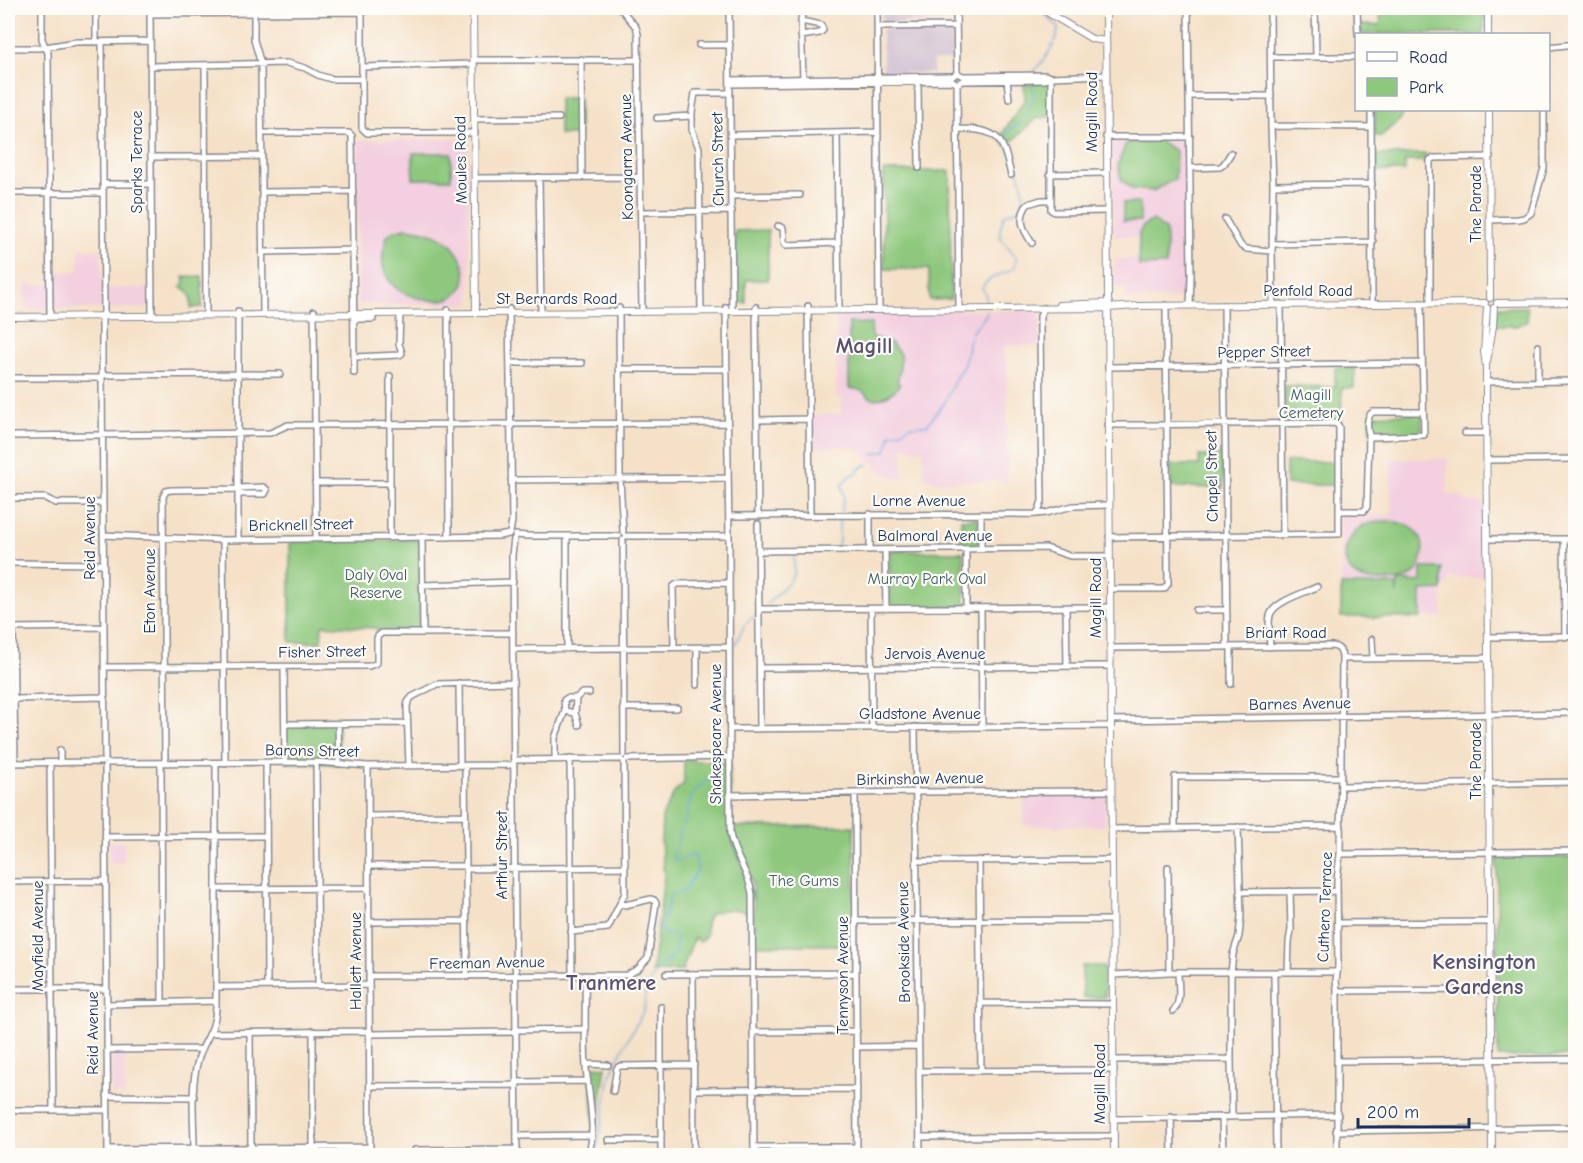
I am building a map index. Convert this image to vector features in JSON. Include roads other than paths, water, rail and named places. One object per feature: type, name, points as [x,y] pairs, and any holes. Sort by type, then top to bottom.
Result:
[{"type":"main road","name":"Moules Road","points":[[474,8],[476,311]]},
{"type":"main road","name":"Magill Road","points":[[1106,8],[1107,306],[1111,425],[1109,556],[1114,1155]]},
{"type":"main road","points":[[1488,8],[1488,33]]},
{"type":"main road","points":[[1041,9],[1095,41],[1106,41]]},
{"type":"main road","name":"The Parade","points":[[1489,111],[1490,304],[1493,326],[1486,366],[1486,382],[1492,1155]]},
{"type":"main road","name":"Penfold Road","points":[[1107,306],[1575,302]]},
{"type":"main road","name":"St Bernards Road","points":[[978,307],[1107,306]]},
{"type":"main road","name":"St Bernards Road","points":[[8,315],[206,313],[354,315],[448,311],[1107,306]]},
{"type":"main road","name":"St Bernards Road","points":[[354,315],[448,311]]},
{"type":"street","points":[[42,8],[42,39],[48,53],[50,315]]},
{"type":"street","name":"Reid Avenue","points":[[96,8],[104,184],[102,435],[108,1152]]},
{"type":"street","name":"Koongarra Avenue","points":[[620,8],[638,30],[642,310]]},
{"type":"street","name":"Church Street","points":[[729,8],[732,196],[729,309]]},
{"type":"street","points":[[803,8],[801,21],[803,79]]},
{"type":"street","points":[[877,8],[879,308]]},
{"type":"street","points":[[956,8],[959,307]]},
{"type":"street","points":[[1188,8],[1190,305]]},
{"type":"street","points":[[1270,8],[1273,304]]},
{"type":"street","points":[[1315,8],[1316,57]]},
{"type":"street","points":[[1358,8],[1358,33]]},
{"type":"street","points":[[150,11],[254,14],[362,10],[362,128],[364,132],[367,134],[475,133]]},
{"type":"street","name":"Sparks Terrace","points":[[150,11],[152,314]]},
{"type":"street","points":[[254,14],[254,40],[261,64],[263,313]]},
{"type":"street","points":[[801,21],[821,26],[823,30],[820,33],[801,36]]},
{"type":"street","points":[[877,27],[956,26]]},
{"type":"street","points":[[8,48],[76,42],[150,41]]},
{"type":"street","points":[[699,45],[730,45]]},
{"type":"street","points":[[1550,47],[1575,45]]},
{"type":"street","points":[[1271,57],[1355,57]]},
{"type":"street","points":[[581,59],[582,177]]},
{"type":"street","points":[[362,67],[581,59],[639,60]]},
{"type":"street","points":[[150,66],[287,63],[331,79],[362,79]]},
{"type":"street","points":[[205,65],[206,313]]},
{"type":"street","points":[[730,82],[803,79],[1007,78],[1045,75],[1092,78],[1106,76]]},
{"type":"street","points":[[1051,77],[1051,210],[1054,212],[1106,211]]},
{"type":"street","points":[[904,80],[918,82],[958,78]]},
{"type":"street","points":[[1007,78],[1009,99]]},
{"type":"street","points":[[730,82],[877,80]]},
{"type":"street","points":[[918,82],[919,168]]},
{"type":"street","points":[[688,89],[695,93],[730,93]]},
{"type":"street","points":[[695,93],[692,130],[699,148],[701,309]]},
{"type":"street","points":[[1189,96],[1271,96]]},
{"type":"street","points":[[1371,111],[1372,303]]},
{"type":"street","points":[[1490,220],[1524,218],[1531,213],[1544,168],[1544,111]]},
{"type":"street","points":[[657,118],[692,116]]},
{"type":"street","points":[[474,119],[559,118]]},
{"type":"street","points":[[1271,126],[1371,127]]},
{"type":"street","points":[[957,129],[976,130],[993,135],[999,140],[1011,175]]},
{"type":"street","points":[[262,132],[339,133],[351,135],[353,140],[354,373]]},
{"type":"street","points":[[731,135],[878,132]]},
{"type":"street","points":[[837,133],[839,308]]},
{"type":"street","points":[[1106,137],[1190,137]]},
{"type":"street","points":[[1190,168],[1220,167],[1224,165],[1231,153]]},
{"type":"street","points":[[151,157],[262,156]]},
{"type":"street","points":[[1430,303],[1431,159],[1490,157]]},
{"type":"street","points":[[1050,174],[1106,173]]},
{"type":"street","points":[[539,177],[541,311]]},
{"type":"street","points":[[475,178],[640,177]]},
{"type":"street","points":[[104,184],[151,184]]},
{"type":"street","points":[[1273,185],[1372,184]]},
{"type":"street","points":[[262,192],[353,191]]},
{"type":"street","points":[[8,193],[103,193]]},
{"type":"street","points":[[732,196],[801,195]]},
{"type":"street","points":[[1032,243],[1022,225],[1021,217],[1025,209],[1033,202],[1050,200]]},
{"type":"street","points":[[641,212],[732,211]]},
{"type":"street","points":[[1225,219],[1240,246],[1247,249],[1373,242]]},
{"type":"street","points":[[778,226],[783,228],[786,245],[838,243]]},
{"type":"street","points":[[263,252],[354,250]]},
{"type":"street","points":[[1369,435],[1372,437],[1424,435],[1421,303]]},
{"type":"street","points":[[1281,304],[1283,535]]},
{"type":"street","points":[[1110,589],[1164,589],[1167,587],[1166,305]]},
{"type":"street","name":"Chapel Street","points":[[1224,305],[1227,610],[1231,684]]},
{"type":"street","points":[[808,308],[810,515]]},
{"type":"street","points":[[1035,308],[1040,316]]},
{"type":"street","points":[[1036,514],[1042,501],[1040,316],[1044,308]]},
{"type":"street","name":"Shakespeare Avenue","points":[[729,309],[727,423],[731,841],[747,872],[752,889],[754,1155]]},
{"type":"street","points":[[756,309],[758,516]]},
{"type":"street","points":[[571,932],[607,928],[626,893],[619,310]]},
{"type":"street","points":[[448,311],[449,537]]},
{"type":"street","name":"Arthur Street","points":[[509,311],[518,1152]]},
{"type":"street","points":[[238,313],[238,539]]},
{"type":"street","points":[[314,313],[316,538]]},
{"type":"street","points":[[354,357],[400,356],[402,352],[399,342],[400,314]]},
{"type":"street","points":[[1538,346],[1538,381]]},
{"type":"street","points":[[510,363],[582,363]]},
{"type":"street","name":"Pepper Street","points":[[1108,367],[1422,363]]},
{"type":"street","points":[[619,369],[727,369]]},
{"type":"street","points":[[13,378],[280,375]]},
{"type":"street","points":[[390,376],[390,538]]},
{"type":"street","points":[[1486,382],[1575,381]]},
{"type":"street","points":[[1340,511],[1364,511],[1367,507],[1368,416],[1370,413],[1423,412]]},
{"type":"street","points":[[757,420],[809,419]]},
{"type":"street","points":[[15,436],[270,433],[288,425],[727,423]]},
{"type":"street","points":[[1109,537],[1340,534],[1340,428],[1338,424],[1111,425]]},
{"type":"street","points":[[1465,433],[1487,433]]},
{"type":"street","points":[[1487,460],[1575,459]]},
{"type":"street","points":[[511,480],[728,478]]},
{"type":"street","points":[[315,483],[390,483]]},
{"type":"street","name":"Eton Avenue","points":[[162,1002],[163,502],[166,491],[171,489],[238,490]]},
{"type":"street","points":[[8,498],[45,498],[56,503],[103,503]]},
{"type":"street","points":[[1042,501],[1049,512]]},
{"type":"street","name":"Lorne Avenue","points":[[729,516],[1036,514],[1073,506],[1109,505]]},
{"type":"street","points":[[870,514],[870,550]]},
{"type":"street","points":[[981,514],[981,549]]},
{"type":"street","points":[[758,524],[760,729]]},
{"type":"street","name":"Bricknell Street","points":[[103,535],[224,540],[499,536],[729,536]]},
{"type":"street","points":[[567,536],[567,649]]},
{"type":"street","points":[[422,537],[423,633]]},
{"type":"street","points":[[1487,539],[1575,538]]},
{"type":"street","points":[[1564,539],[1565,637]]},
{"type":"street","points":[[224,540],[225,763]]},
{"type":"street","name":"Balmoral Avenue","points":[[758,551],[1046,548],[1070,556],[1109,556]]},
{"type":"street","points":[[966,549],[966,609]]},
{"type":"street","points":[[885,550],[886,609]]},
{"type":"street","points":[[8,563],[103,564]]},
{"type":"street","points":[[422,585],[513,582]]},
{"type":"street","points":[[674,647],[673,587],[677,584],[729,583]]},
{"type":"street","points":[[1270,647],[1271,612],[1280,604],[1317,587]]},
{"type":"street","points":[[759,609],[1110,607]]},
{"type":"street","points":[[1066,608],[1067,666]]},
{"type":"street","points":[[871,609],[872,728]]},
{"type":"street","points":[[981,609],[982,727]]},
{"type":"street","points":[[1196,610],[1227,610]]},
{"type":"street","points":[[15,763],[15,713],[10,628],[104,627]]},
{"type":"street","name":"Fisher Street","points":[[104,667],[372,666],[377,663],[377,638],[380,634],[513,633]]},
{"type":"street","points":[[1488,637],[1575,636]]},
{"type":"street","points":[[1372,639],[1373,658]]},
{"type":"street","points":[[513,649],[729,647]]},
{"type":"street","name":"Briant Road","points":[[1110,648],[1337,647],[1342,659],[1488,658]]},
{"type":"street","points":[[697,648],[697,685]]},
{"type":"street","name":"Cuthero Terrace","points":[[1337,1155],[1336,972],[1337,891],[1341,854],[1342,659]]},
{"type":"street","name":"Jervois Avenue","points":[[760,668],[1110,666]]},
{"type":"street","points":[[284,667],[285,763]]},
{"type":"street","points":[[409,766],[407,723],[408,702],[412,697],[437,684],[513,682]]},
{"type":"street","points":[[459,683],[465,815],[466,977]]},
{"type":"street","points":[[579,725],[575,713],[576,698],[580,694],[589,693]]},
{"type":"street","points":[[14,699],[104,697]]},
{"type":"street","points":[[555,759],[555,738],[565,711],[565,699],[576,698]]},
{"type":"street","points":[[623,708],[677,708]]},
{"type":"street","points":[[565,711],[575,713]]},
{"type":"street","name":"Barnes Avenue","points":[[1111,723],[1575,712]]},
{"type":"street","points":[[8,713],[15,713]]},
{"type":"street","points":[[285,724],[407,723]]},
{"type":"street","name":"Gladstone Avenue","points":[[730,729],[982,727],[1111,723]]},
{"type":"street","points":[[338,724],[339,764]]},
{"type":"street","name":"Brookside Avenue","points":[[915,727],[920,1155]]},
{"type":"street","points":[[60,750],[60,763]]},
{"type":"street","name":"Barons Street","points":[[8,763],[316,762],[409,766],[555,759],[730,757]]},
{"type":"street","points":[[570,759],[572,975]]},
{"type":"street","points":[[316,762],[318,985]]},
{"type":"street","name":"Mayfield Avenue","points":[[50,763],[52,1110]]},
{"type":"street","points":[[194,1148],[196,1071],[202,1049],[211,1033],[216,1016],[216,763]]},
{"type":"street","points":[[266,763],[267,986]]},
{"type":"street","name":"Hallett Avenue","points":[[368,766],[370,1155]]},
{"type":"street","points":[[1175,827],[1175,777],[1341,777]]},
{"type":"street","points":[[1341,786],[1575,782]]},
{"type":"street","name":"Birkinshaw Avenue","points":[[730,795],[1111,791]]},
{"type":"street","name":"Tennyson Avenue","points":[[855,794],[857,1155]]},
{"type":"street","points":[[369,816],[465,815]]},
{"type":"street","points":[[1112,829],[1341,826]]},
{"type":"street","points":[[1232,1117],[1231,973],[1233,954],[1239,936],[1241,892],[1238,827]]},
{"type":"street","points":[[105,837],[266,836]]},
{"type":"street","points":[[1341,854],[1575,851]]},
{"type":"street","points":[[979,860],[981,1071]]},
{"type":"street","points":[[917,861],[1112,860]]},
{"type":"street","points":[[369,867],[625,867]]},
{"type":"street","points":[[1168,867],[1169,972]]},
{"type":"street","points":[[8,882],[106,881]]},
{"type":"street","points":[[216,889],[369,888]]},
{"type":"street","points":[[1288,972],[1291,929],[1290,891]]},
{"type":"street","points":[[1241,892],[1337,891]]},
{"type":"street","name":"Freeman Avenue","points":[[369,976],[627,975],[638,969],[648,958],[656,903],[651,899],[625,905],[621,903]]},
{"type":"street","points":[[856,921],[1112,920]]},
{"type":"street","points":[[369,922],[466,921]]},
{"type":"street","points":[[1338,923],[1490,922]]},
{"type":"street","points":[[1113,975],[1169,972],[1336,972]]},
{"type":"street","points":[[1173,1011],[1178,1002],[1178,972]]},
{"type":"street","points":[[1274,972],[1276,1155]]},
{"type":"street","points":[[666,974],[856,973]]},
{"type":"street","points":[[693,974],[694,1155]]},
{"type":"street","points":[[585,975],[586,1064],[592,1135],[592,1145],[587,1155]]},
{"type":"street","points":[[216,987],[369,985]]},
{"type":"street","points":[[8,989],[107,989]]},
{"type":"street","points":[[1337,991],[1491,990]]},
{"type":"street","points":[[107,1004],[216,1001]]},
{"type":"street","points":[[981,1003],[1113,1004]]},
{"type":"street","points":[[660,1155],[661,1007]]},
{"type":"street","points":[[211,1033],[512,1032],[586,1029]]},
{"type":"street","points":[[313,1031],[313,1147]]},
{"type":"street","points":[[753,1032],[856,1031]]},
{"type":"street","points":[[249,1032],[251,1148]]},
{"type":"street","points":[[857,1047],[919,1046]]},
{"type":"street","points":[[107,1050],[202,1049]]},
{"type":"street","points":[[1114,1060],[1231,1059]]},
{"type":"street","points":[[1337,1061],[1575,1059]]},
{"type":"street","points":[[586,1064],[608,1065]]},
{"type":"street","points":[[613,1091],[618,1067],[623,1065],[694,1065]]},
{"type":"street","points":[[919,1071],[1114,1070]]},
{"type":"street","points":[[370,1086],[588,1081]]},
{"type":"street","points":[[694,1090],[857,1089]]},
{"type":"street","points":[[107,1096],[194,1097]]},
{"type":"street","points":[[8,1110],[107,1110]]},
{"type":"street","points":[[1114,1119],[1338,1115]]},
{"type":"street","points":[[1171,1117],[1172,1155]]},
{"type":"street","points":[[1222,1117],[1223,1155]]},
{"type":"street","points":[[1336,1131],[1575,1127]]},
{"type":"street","points":[[518,1136],[592,1135]]},
{"type":"street","points":[[920,1137],[1114,1136]]},
{"type":"street","points":[[608,1140],[660,1140]]},
{"type":"street","points":[[276,1147],[276,1155]]},
{"type":"street","points":[[108,1152],[194,1148],[370,1147]]},
{"type":"street","points":[[754,1147],[857,1147]]},
{"type":"street","points":[[218,1148],[218,1155]]},
{"type":"street","points":[[415,1150],[518,1152]]},
{"type":"waterway","points":[[1034,71],[1050,50],[1058,32],[1058,27],[1047,14]]},
{"type":"waterway","points":[[986,304],[986,296],[982,288],[992,278],[1014,268],[1017,259],[1000,235],[1005,214],[1019,209],[1023,200],[1017,168],[1004,138],[1021,121],[1028,109],[1035,93],[1031,86]]},
{"type":"waterway","points":[[873,454],[886,451],[891,434],[909,426],[927,425],[945,402],[963,367],[972,332],[986,315],[986,310]]},
{"type":"waterway","points":[[841,513],[844,497],[842,485],[849,476],[856,474],[859,469],[868,464]]},
{"type":"waterway","points":[[838,545],[840,517]]},
{"type":"waterway","points":[[767,604],[790,581],[794,573],[794,557]]},
{"type":"waterway","points":[[735,645],[745,624],[756,615]]},
{"type":"waterway","points":[[596,1156],[610,1075],[644,1010],[646,989],[656,971],[674,955],[677,939],[673,935],[665,935],[660,929],[671,894],[683,892],[698,869],[694,855],[675,861],[673,855],[692,794],[719,769]]},
{"type":"district","name":"Magill","points":[[864,346]]},
{"type":"district","name":"Kensington Gardens","points":[[1484,974]]},
{"type":"district","name":"Tranmere","points":[[611,983]]},
{"type":"park label","name":"Magill Cemetery","points":[[1311,404]]},
{"type":"park label","name":"Murray Park Oval","points":[[927,579]]},
{"type":"park label","name":"Daly Oval Reserve","points":[[376,584]]},
{"type":"park label","name":"The Gums","points":[[804,881]]}]
